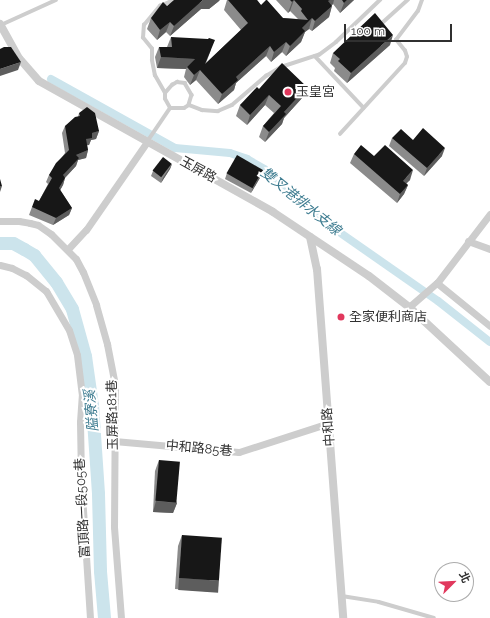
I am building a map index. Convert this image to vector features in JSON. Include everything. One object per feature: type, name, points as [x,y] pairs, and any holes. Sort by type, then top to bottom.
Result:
[{"type":"street","name":"玉屏路","points":[[0,24],[19,58],[39,81],[273,212],[369,276],[408,307],[490,382]]},
{"type":"street","points":[[68,250],[86,230],[147,142]]},
{"type":"street","points":[[408,307],[437,283],[490,214]]},
{"type":"street","name":"玉屏路181巷","points":[[0,221],[19,220],[38,225],[51,234],[68,250],[83,272],[96,305],[107,344],[114,385],[114,527],[121,618]]},
{"type":"street","name":"中和路","points":[[310,237],[316,269],[343,618]]},
{"type":"street","points":[[468,241],[490,249]]},
{"type":"street","name":"富頂路一段505巷","points":[[0,265],[12,268],[26,275],[46,291],[69,330],[75,350],[80,372],[82,393],[80,422],[81,479],[90,618]]},
{"type":"street","points":[[437,283],[490,326]]},
{"type":"street","name":"中和路85巷","points":[[114,441],[239,452],[329,423]]},
{"type":"lane","points":[[0,24],[56,0]]},
{"type":"lane","points":[[170,108],[165,99],[165,92],[156,76],[152,60],[152,49],[143,38],[144,25],[160,6],[174,0]]},
{"type":"lane","points":[[189,105],[202,110],[218,111],[232,105],[266,76],[281,67],[315,56],[336,42],[380,0]]},
{"type":"lane","points":[[381,24],[408,0]]},
{"type":"lane","points":[[396,40],[418,11],[422,0]]},
{"type":"lane","points":[[368,12],[373,16]]},
{"type":"lane","points":[[377,20],[386,29]]},
{"type":"lane","points":[[340,134],[405,63],[406,57],[404,51],[391,34]]},
{"type":"lane","points":[[315,56],[364,108]]},
{"type":"lane","points":[[165,92],[177,82],[185,83],[192,95],[189,105],[184,108],[170,108]]},
{"type":"lane","points":[[147,142],[170,108]]},
{"type":"lane","points":[[342,596],[379,602],[434,618]]},
{"type":"building","points":[[174,0],[203,0],[174,26],[170,22],[160,30],[151,18],[163,2],[167,6]]},
{"type":"building","points":[[228,0],[257,0],[261,5],[267,0],[283,18],[308,20],[301,11],[302,9],[294,0],[330,0],[328,1],[332,6],[315,21],[312,18],[302,28],[305,31],[290,46],[286,42],[274,52],[270,46],[236,77],[238,80],[222,94],[200,70],[194,75],[187,67],[195,59],[161,57],[159,47],[172,47],[171,37],[209,38],[215,40],[205,64],[248,23]]},
{"type":"building","points":[[375,13],[393,35],[351,73],[338,61],[340,59],[333,53]]},
{"type":"building","points":[[4,47],[11,47],[21,62],[0,69],[0,49]]},
{"type":"building","points":[[282,63],[307,87],[284,112],[286,114],[269,132],[263,126],[281,106],[269,95],[250,115],[240,105],[257,87],[259,89]]},
{"type":"building","points":[[87,107],[95,113],[99,131],[92,133],[92,138],[86,139],[88,150],[76,155],[79,158],[63,175],[65,178],[59,188],[72,208],[56,218],[32,207],[35,199],[39,201],[52,178],[49,175],[56,163],[69,150],[65,126],[75,117],[80,116],[79,113]]},
{"type":"building","points":[[423,128],[445,148],[427,168],[392,138],[401,129],[413,140]]},
{"type":"building","points":[[361,145],[374,156],[385,145],[413,170],[403,181],[408,185],[400,194],[354,154]]},
{"type":"building","points":[[237,155],[263,170],[252,188],[226,173]]},
{"type":"building","points":[[163,157],[172,164],[161,177],[153,170]]},
{"type":"building","points":[[159,460],[180,462],[176,503],[155,501]]},
{"type":"building","points":[[182,535],[222,538],[219,581],[179,578]]},
{"type":"waterway","name":"雙叉港排水支線","points":[[51,79],[175,148],[230,153],[247,159],[264,169],[291,190],[319,218],[438,301],[490,342]]},
{"type":"waterway","name":"隘寮溪","points":[[0,243],[13,243],[34,255],[56,282],[72,309],[85,356],[92,405],[98,494],[100,571],[104,618]]},
{"type":"place","name":"玉皇宮","points":[[288,92]]},
{"type":"place","name":"全家便利商店","points":[[341,317]]}]
